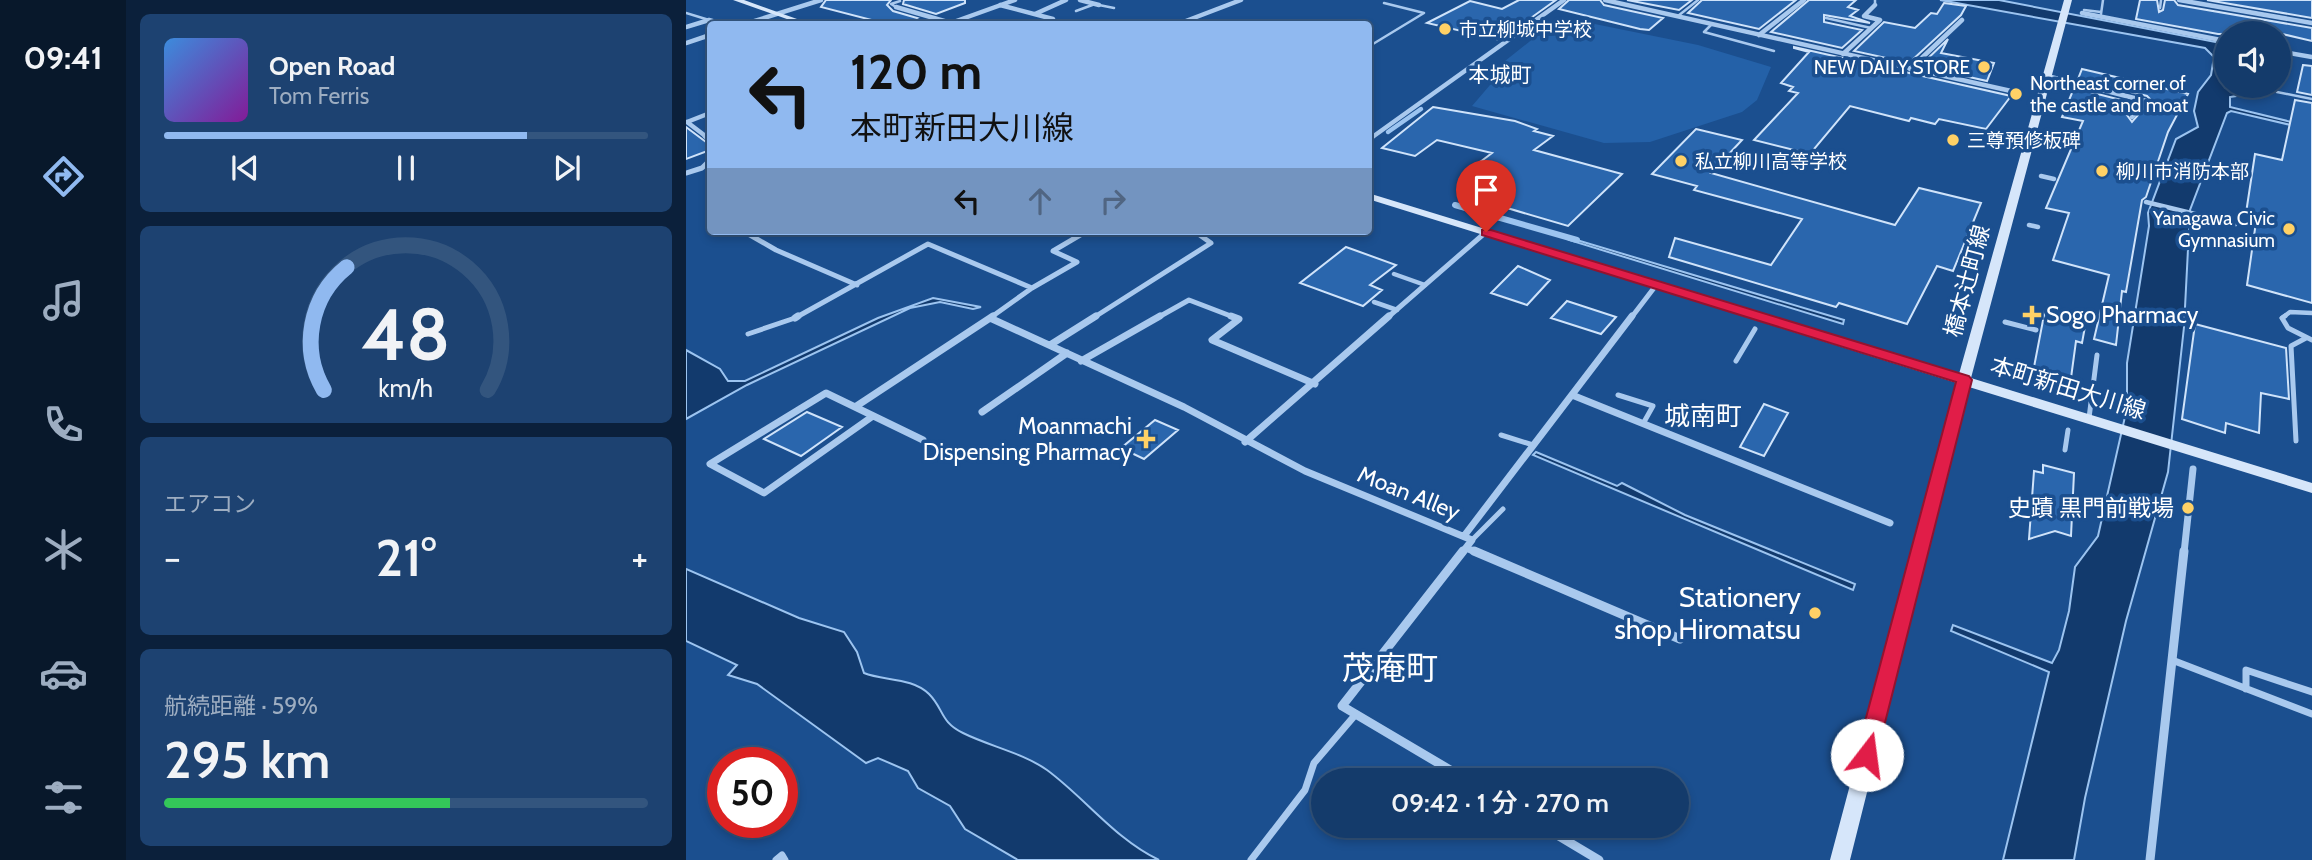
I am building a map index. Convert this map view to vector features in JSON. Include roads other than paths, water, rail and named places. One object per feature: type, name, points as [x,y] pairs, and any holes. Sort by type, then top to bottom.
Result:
[{"type":"main road","points":[[737,0],[794,21]]},
{"type":"main road","name":"橋本辻町線","points":[[1840,860],[1964,380],[2068,0]]},
{"type":"main road","name":"本町新田大川線","points":[[1372,197],[2312,488]]},
{"type":"street","points":[[757,21],[821,0]]},
{"type":"street","points":[[957,21],[1015,0]]},
{"type":"street","points":[[1035,14],[1066,0]]},
{"type":"street","points":[[1080,0],[1097,3]]},
{"type":"street","points":[[1186,21],[1241,0]]},
{"type":"street","points":[[1372,136],[1564,0]]},
{"type":"street","points":[[1605,0],[2020,93]]},
{"type":"street","points":[[1631,6],[1640,0]]},
{"type":"street","points":[[1759,34],[1804,0]]},
{"type":"street","points":[[2179,0],[2312,23]]},
{"type":"street","points":[[1843,54],[1880,20],[1864,16],[1875,3]]},
{"type":"street","points":[[1000,5],[1054,21]]},
{"type":"street","points":[[896,7],[945,21]]},
{"type":"street","points":[[2083,11],[2214,38]]},
{"type":"street","points":[[1910,69],[1962,20]]},
{"type":"street","points":[[686,27],[712,21]]},
{"type":"street","points":[[686,43],[707,37]]},
{"type":"street","points":[[2291,53],[2312,57]]},
{"type":"street","points":[[2047,75],[2146,101],[2132,117]]},
{"type":"street","points":[[687,122],[707,114]]},
{"type":"street","points":[[687,122],[707,138]]},
{"type":"street","points":[[686,173],[702,168],[707,163]]},
{"type":"street","points":[[1245,442],[1315,384],[1486,232]]},
{"type":"street","points":[[750,235],[776,250],[857,285]]},
{"type":"street","points":[[855,407],[1032,288],[1077,262],[1053,251],[1080,235]]},
{"type":"street","points":[[1050,345],[1211,243],[1200,235]]},
{"type":"street","points":[[795,318],[928,244],[1032,288]]},
{"type":"street","points":[[1657,284],[1533,445],[1467,541],[1680,639]]},
{"type":"street","points":[[1081,361],[1189,300],[1239,319],[1212,340],[1315,384]]},
{"type":"street","name":"Moan Alley","points":[[990,318],[1184,407],[1245,442],[1305,471],[1467,541],[1342,706],[1356,714]]},
{"type":"street","points":[[982,412],[1067,353]]},
{"type":"street","points":[[873,416],[764,493],[710,464],[826,393],[923,440]]},
{"type":"street","points":[[1572,395],[1890,523]]},
{"type":"street","points":[[2151,859],[2193,469]]},
{"type":"street","points":[[1356,714],[1447,768]]},
{"type":"street","points":[[1562,838],[1599,860]]},
{"type":"lane","points":[[1678,16],[1698,0]]},
{"type":"lane","points":[[2083,11],[2101,13],[2103,0]]},
{"type":"lane","points":[[2160,8],[2161,0]]},
{"type":"lane","points":[[896,7],[891,4],[900,1]]},
{"type":"lane","points":[[1076,11],[1097,3],[1114,8]]},
{"type":"lane","points":[[1372,45],[1424,13],[1384,3]]},
{"type":"lane","points":[[686,13],[709,20]]},
{"type":"lane","points":[[1826,18],[1871,28]]},
{"type":"lane","points":[[1712,24],[1704,32],[1774,51]]},
{"type":"lane","points":[[2291,95],[2312,99]]},
{"type":"lane","points":[[2041,176],[2054,180]]},
{"type":"lane","points":[[2148,202],[2236,225]]},
{"type":"lane","points":[[2029,225],[2038,227]]},
{"type":"lane","points":[[1394,274],[1425,285]]},
{"type":"lane","points":[[1374,302],[1397,310]]},
{"type":"lane","points":[[2309,339],[2288,328],[2282,318],[2290,312],[2312,313]]},
{"type":"lane","points":[[748,334],[795,318]]},
{"type":"lane","points":[[2005,322],[2036,330]]},
{"type":"lane","points":[[1737,361],[1755,329]]},
{"type":"lane","points":[[2296,441],[2291,346],[2309,339]]},
{"type":"lane","points":[[2089,418],[2097,355]]},
{"type":"lane","points":[[1618,395],[1653,406],[1644,422]]},
{"type":"lane","points":[[2065,450],[2068,430]]},
{"type":"lane","points":[[1501,435],[1533,445]]},
{"type":"lane","points":[[1467,541],[1503,509]]},
{"type":"lane","points":[[2172,660],[2312,714]]},
{"type":"lane","points":[[2246,689],[2246,670],[2312,692]]},
{"type":"lane","points":[[1251,860],[1305,790],[1314,763],[1356,714]]},
{"type":"lane","points":[[776,860],[782,855],[785,860]]},
{"type":"waterway","points":[[1388,132],[1421,109]]},
{"type":"waterway","points":[[1455,205],[1577,240]]},
{"type":"place","name":"市立柳城中学校","points":[[1445,29]]},
{"type":"place","name":"NEW DAILY STORE","points":[[1984,67]]},
{"type":"place","name":"Northeast corner of the castle and moat","points":[[2016,94]]},
{"type":"place","name":"三尊預修板碑","points":[[1953,140]]},
{"type":"place","name":"私立柳川高等学校","points":[[1681,161]]},
{"type":"place","name":"柳川市消防本部","points":[[2102,171]]},
{"type":"place","name":"Yanagawa Civic Gymnasium","points":[[2289,229]]},
{"type":"place","name":"Sogo Pharmacy","points":[[2032,315]]},
{"type":"place","name":"Moanmachi Dispensing Pharmacy","points":[[1146,439]]},
{"type":"place","name":"史蹟 黒門前戦場","points":[[2188,508]]},
{"type":"place","name":"Stationery shop Hiromatsu","points":[[1815,613]]},
{"type":"district","name":"本城町","points":[[1500,75]]},
{"type":"district","name":"城南町","points":[[1703,416]]},
{"type":"district","name":"茂庵町","points":[[1390,668]]}]
